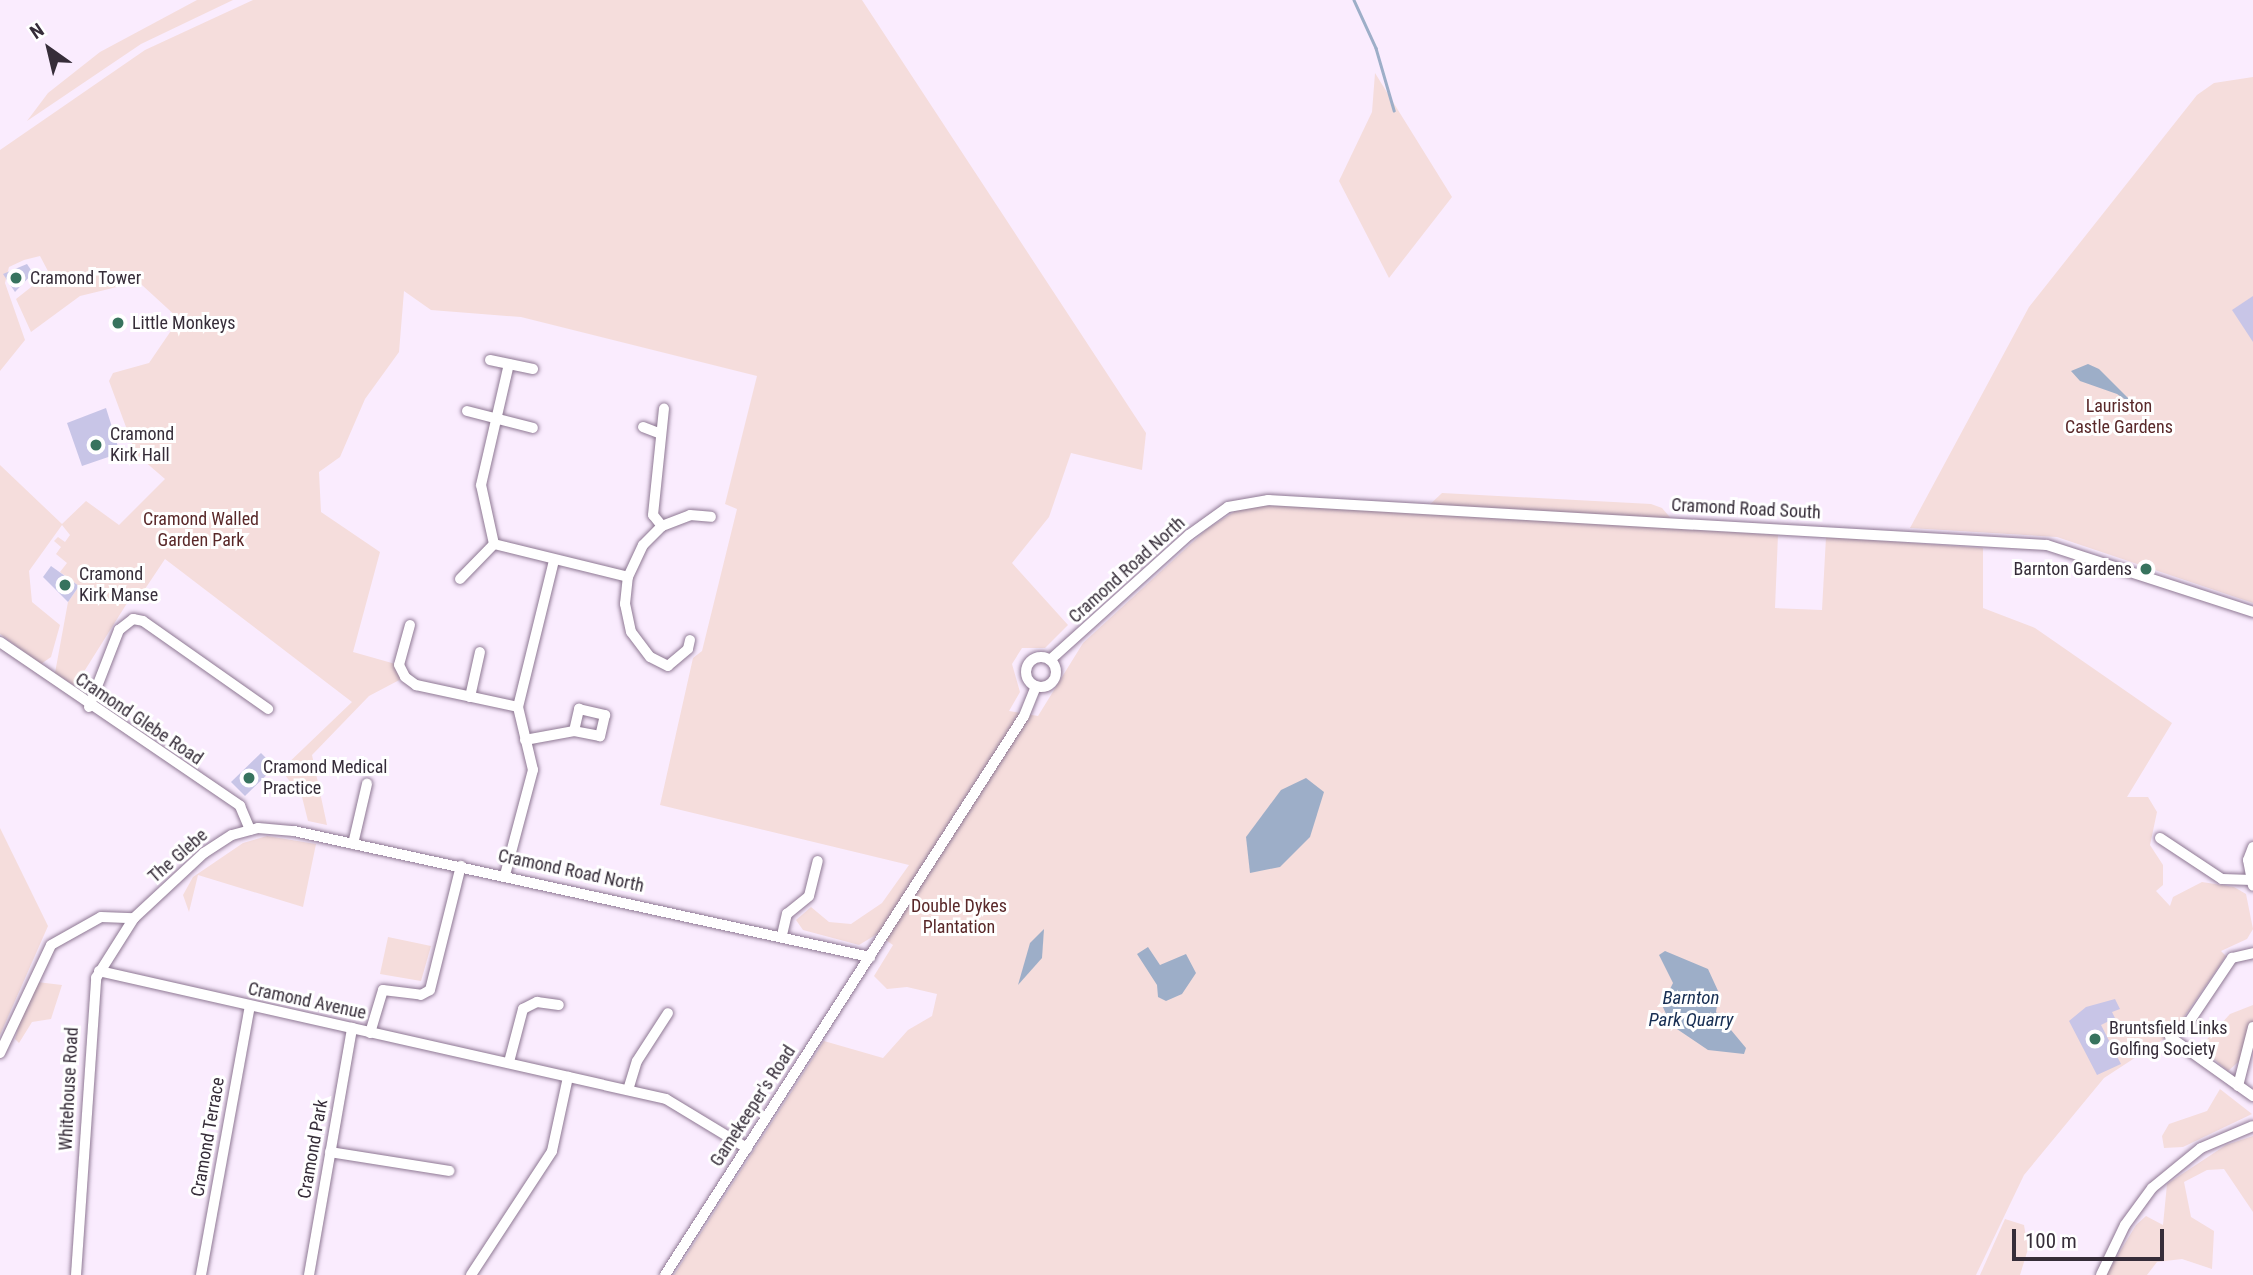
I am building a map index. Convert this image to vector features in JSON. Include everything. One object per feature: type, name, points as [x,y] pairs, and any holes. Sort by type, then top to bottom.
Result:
[{"type":"street","points":[[490,360],[533,369]]},
{"type":"street","points":[[494,544],[481,485],[509,364]]},
{"type":"street","points":[[662,526],[653,514],[664,410]]},
{"type":"street","points":[[467,411],[534,428]]},
{"type":"street","points":[[643,427],[661,435]]},
{"type":"street","name":"Cramond Road South","points":[[1228,507],[1293,500],[2048,545],[2253,611]]},
{"type":"street","name":"Cramond Road North","points":[[1050,660],[1228,507]]},
{"type":"street","points":[[690,640],[688,649],[668,666],[650,657],[631,632],[625,604],[628,577],[643,545],[662,526],[690,515],[711,517]]},
{"type":"street","points":[[494,544],[628,577]]},
{"type":"street","points":[[460,579],[494,544]]},
{"type":"street","points":[[505,875],[533,770],[518,707],[554,560]]},
{"type":"street","points":[[89,707],[118,630],[133,619],[144,621],[268,709]]},
{"type":"street","points":[[410,625],[399,665],[405,677],[470,697],[518,707]]},
{"type":"street","name":"Cramond Glebe Road","points":[[0,642],[89,707],[240,806],[250,830]]},
{"type":"street","points":[[470,697],[480,652]]},
{"type":"street","points":[[870,957],[1024,716],[1036,686],[1053,680],[1050,660],[1036,657],[1027,666],[1027,677],[1036,686]]},
{"type":"street","points":[[525,740],[574,731]]},
{"type":"street","points":[[353,844],[368,784]]},
{"type":"street","name":"Cramond Road North","points":[[250,830],[285,829],[782,935],[870,957]]},
{"type":"street","name":"The Glebe","points":[[134,918],[218,843],[250,830]]},
{"type":"street","points":[[2160,838],[2171,852],[2221,879],[2253,883],[2248,860],[2253,847]]},
{"type":"street","points":[[782,935],[787,914],[809,895],[818,861]]},
{"type":"street","points":[[370,1033],[383,990],[421,995],[430,990],[461,866]]},
{"type":"street","points":[[0,1054],[51,945],[101,917],[134,918]]},
{"type":"street","name":"Whitehouse Road","points":[[76,1275],[89,1035],[99,971],[134,918]]},
{"type":"street","points":[[2187,1025],[2232,958],[2253,953]]},
{"type":"street","name":"Gamekeeper's Road","points":[[666,1275],[870,957]]},
{"type":"street","name":"Cramond Avenue","points":[[99,971],[628,1090],[678,1104],[747,1148]]},
{"type":"street","points":[[509,1062],[523,1009],[537,1002],[559,1004]]},
{"type":"street","name":"Cramond Terrace","points":[[201,1275],[250,1006]]},
{"type":"street","points":[[628,1090],[636,1061],[668,1013]]},
{"type":"street","points":[[2238,1086],[2253,1027]]},
{"type":"street","name":"Cramond Park","points":[[309,1275],[352,1028]]},
{"type":"street","points":[[2169,1037],[2253,1096]]},
{"type":"street","points":[[471,1275],[552,1151],[568,1077]]},
{"type":"street","points":[[2101,1275],[2125,1225],[2152,1188],[2201,1148],[2253,1126]]},
{"type":"street","points":[[330,1152],[450,1171]]},
{"type":"green space","points":[[197,0],[233,0],[141,44],[27,121],[48,93],[100,52]]},
{"type":"green space","points":[[253,0],[862,0],[1146,433],[1142,470],[1071,453],[1049,517],[1012,563],[1068,625],[1045,648],[1022,648],[1012,664],[1020,692],[1009,711],[1038,716],[1083,643],[1207,529],[1245,505],[1424,510],[1442,493],[1651,504],[1662,508],[1680,529],[1778,535],[1775,608],[1822,610],[1826,537],[1983,548],[1983,608],[2035,628],[2172,723],[2127,797],[2148,797],[2157,812],[2150,845],[2163,865],[2163,885],[2156,891],[2170,906],[2173,897],[2202,882],[2234,887],[2246,894],[2253,929],[2247,939],[2221,951],[2226,956],[2173,1033],[2104,1078],[2024,1175],[1976,1275],[674,1275],[824,1041],[883,1058],[908,1030],[932,1016],[937,994],[907,987],[887,989],[874,976],[893,945],[877,934],[859,945],[803,930],[796,920],[811,907],[829,922],[851,924],[882,903],[909,865],[660,805],[693,658],[702,651],[737,509],[725,504],[757,376],[521,317],[431,310],[404,291],[399,352],[365,399],[340,457],[319,472],[321,512],[380,552],[353,652],[399,665],[405,677],[369,696],[312,755],[327,825],[308,821],[302,797],[281,770],[352,702],[165,559],[135,604],[129,600],[75,686],[55,673],[68,602],[79,586],[60,572],[67,563],[56,554],[61,547],[54,541],[58,537],[65,542],[70,535],[62,525],[29,571],[32,602],[60,625],[51,657],[41,664],[0,634],[0,465],[62,524],[86,501],[119,525],[165,479],[136,454],[109,381],[113,373],[149,363],[179,319],[130,274],[117,287],[80,296],[31,332],[16,299],[49,273],[40,256],[24,260],[9,267],[5,283],[25,340],[0,371],[0,150],[145,50]]},
{"type":"green space","points":[[1375,73],[1452,197],[1389,278],[1339,181],[1372,112]]},
{"type":"green space","name":"Lauriston Castle Gardens","points":[[2253,77],[2253,603],[2057,537],[1910,528],[2029,307],[2197,95],[2214,83]]},
{"type":"green space","points":[[0,828],[48,926],[0,1035]]},
{"type":"green space","points":[[267,836],[316,844],[303,907],[198,875],[189,912],[183,895],[193,877],[243,843]]},
{"type":"green space","points":[[388,937],[431,946],[421,981],[380,974]]},
{"type":"green space","points":[[37,982],[62,985],[51,1019],[32,1022],[19,1043],[15,1039],[27,995]]},
{"type":"green space","points":[[2253,1005],[2253,1049],[2228,1071],[2200,1047],[2230,1014]]},
{"type":"green space","points":[[2220,1089],[2252,1114],[2183,1147],[2164,1148],[2162,1136],[2169,1124],[2207,1111]]},
{"type":"green space","points":[[2253,1136],[2253,1212],[2224,1169],[2207,1170],[2184,1182],[2191,1217],[2214,1231],[2212,1269],[2182,1259],[2157,1262],[2147,1275],[2106,1275],[2136,1225],[2146,1216],[2163,1225],[2167,1184],[2226,1145]]},
{"type":"green space","points":[[2005,1219],[2024,1225],[2028,1249],[2020,1275],[1980,1275]]},
{"type":"water","points":[[2088,364],[2099,369],[2138,408],[2117,394],[2080,381],[2071,371]]},
{"type":"water","points":[[1306,778],[1324,792],[1310,837],[1280,867],[1250,873],[1246,837],[1281,790]]},
{"type":"water","points":[[1044,929],[1042,958],[1018,985],[1030,943]]},
{"type":"water","points":[[1148,947],[1160,965],[1186,954],[1196,973],[1182,994],[1166,1001],[1158,997],[1157,985],[1137,954]]},
{"type":"water","name":"Barnton Park Quarry","points":[[1665,951],[1708,969],[1719,993],[1716,1012],[1746,1048],[1744,1054],[1708,1050],[1671,1025],[1662,1005],[1673,983],[1659,955]]},
{"type":"building","name":"Cramond Tower","points":[[27,264],[33,273],[15,292],[3,274]]},
{"type":"building","points":[[2253,296],[2253,342],[2232,310]]},
{"type":"building","name":"Cramond Kirk Hall","points":[[106,408],[120,453],[82,466],[67,423]]},
{"type":"building","name":"Cramond Kirk Manse","points":[[51,566],[79,586],[68,602],[43,577]]},
{"type":"building","name":"Cramond Medical Practice","points":[[261,753],[275,767],[245,796],[231,782]]},
{"type":"building","name":"Bruntsfield Links Golfing Society","points":[[2115,999],[2120,1009],[2112,1012],[2115,1018],[2101,1025],[2121,1064],[2097,1075],[2069,1021],[2086,1007]]},
{"type":"waterway","points":[[1354,0],[1376,48],[1394,110]]},
{"type":"place","name":"Cramond Tower","points":[[16,278]]},
{"type":"place","name":"Little Monkeys","points":[[118,323]]},
{"type":"place","name":"Cramond Kirk Hall","points":[[96,445]]},
{"type":"place","name":"Barnton Gardens","points":[[2146,569]]},
{"type":"place","name":"Cramond Kirk Manse","points":[[65,585]]},
{"type":"place","name":"Cramond Medical Practice","points":[[249,778]]},
{"type":"place","name":"Bruntsfield Links Golfing Society","points":[[2095,1039]]},
{"type":"park label","name":"Cramond Walled Garden Park","points":[[201,530]]},
{"type":"park label","name":"Double Dykes Plantation","points":[[959,918]]}]
